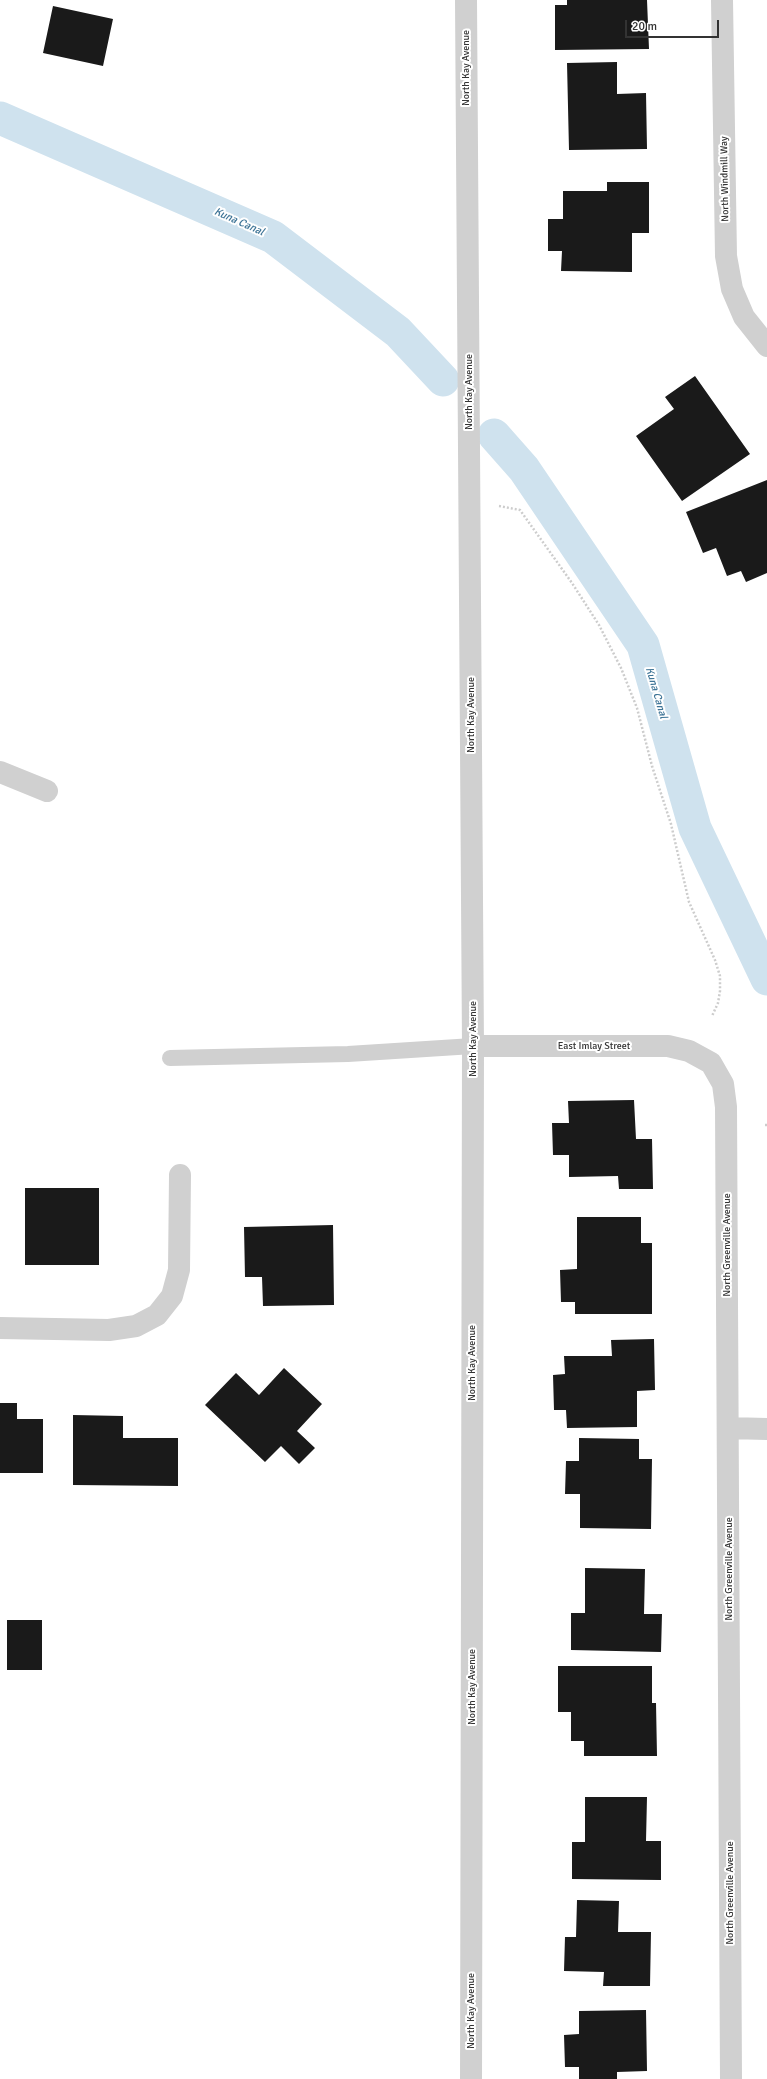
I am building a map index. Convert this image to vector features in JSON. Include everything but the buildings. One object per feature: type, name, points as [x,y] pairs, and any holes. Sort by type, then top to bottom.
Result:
[{"type":"street","name":"North Kay Avenue","points":[[466,0],[473,1046],[471,2079]]},
{"type":"street","name":"North Windmill Way","points":[[722,0],[726,256],[732,289],[744,317],[767,346]]},
{"type":"street","points":[[0,772],[47,791]]},
{"type":"street","name":"East Imlay Street","points":[[473,1046],[668,1046],[689,1051],[711,1063]]},
{"type":"street","name":"North Greenville Avenue","points":[[711,1063],[723,1084],[726,1107],[731,2079]]},
{"type":"street","points":[[0,1328],[110,1330],[136,1326],[157,1315],[172,1296],[179,1270],[180,1175]]},
{"type":"street","points":[[728,1428],[767,1429]]},
{"type":"lane","points":[[170,1058],[348,1054],[473,1046]]},
{"type":"path","points":[[499,506],[520,510],[572,583],[599,625],[621,668],[637,708],[652,766],[671,824],[689,902],[716,960],[720,976],[720,991],[718,1003],[712,1016]]},
{"type":"waterway","name":"Kuna Canal","points":[[0,118],[273,237],[398,332],[443,380]]},
{"type":"waterway","name":"Kuna Canal","points":[[494,435],[524,469],[643,645],[695,828],[767,979]]}]
